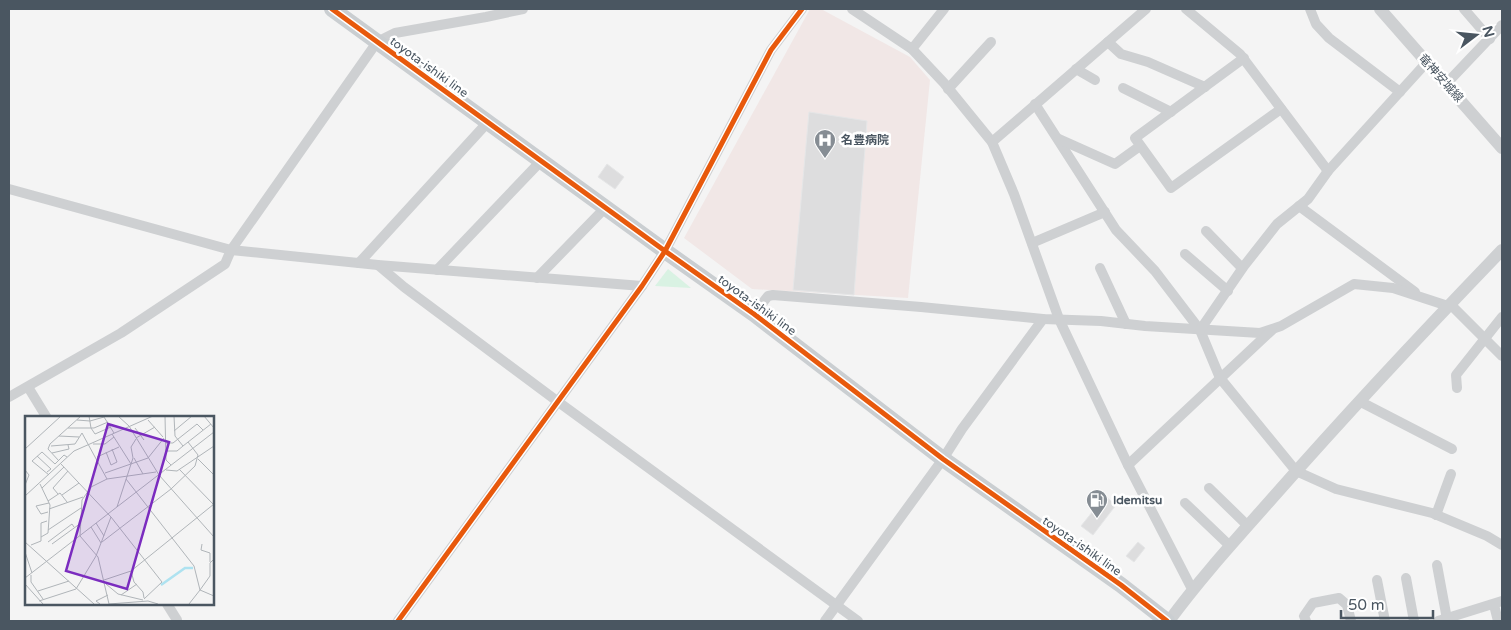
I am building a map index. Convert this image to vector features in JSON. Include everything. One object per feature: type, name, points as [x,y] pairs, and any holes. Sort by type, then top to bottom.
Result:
[{"type":"main road","name":"toyota-ishiki line","points":[[332,9],[754,314],[943,459],[1121,585],[1168,621]]},
{"type":"street","points":[[9,397],[134,325],[225,264],[231,250],[377,42],[395,33],[523,9]]},
{"type":"street","points":[[398,621],[642,286],[665,251],[772,50],[802,9]]},
{"type":"street","points":[[852,9],[912,49],[992,142],[1014,194],[1059,319],[1128,466],[1192,589]]},
{"type":"street","points":[[912,49],[944,9]]},
{"type":"street","points":[[992,142],[1146,9]]},
{"type":"street","points":[[1186,9],[1244,58],[1328,171]]},
{"type":"street","points":[[1310,9],[1316,24],[1329,38],[1400,92]]},
{"type":"street","name":"竜神安城線","points":[[1380,9],[1447,83],[1502,148]]},
{"type":"street","points":[[1464,9],[1490,39]]},
{"type":"street","points":[[1447,83],[1502,25]]},
{"type":"street","points":[[948,89],[991,42]]},
{"type":"street","points":[[1108,42],[1121,54],[1148,62],[1204,87]]},
{"type":"street","points":[[1244,58],[1135,138],[1170,188],[1281,109]]},
{"type":"street","points":[[1200,330],[1242,268],[1277,224],[1308,199],[1328,171],[1427,62]]},
{"type":"street","points":[[1076,69],[1095,80]]},
{"type":"street","points":[[1123,88],[1171,112]]},
{"type":"street","points":[[1036,104],[1116,230],[1155,271],[1200,330],[1220,378],[1296,471],[1336,490],[1436,515],[1487,536],[1502,545]]},
{"type":"street","points":[[359,263],[488,122]]},
{"type":"street","points":[[1058,139],[1115,164],[1140,146]]},
{"type":"street","points":[[437,270],[540,161]]},
{"type":"street","points":[[9,189],[231,250],[378,265],[642,286]]},
{"type":"street","points":[[1299,206],[1422,298]]},
{"type":"street","points":[[536,278],[605,208]]},
{"type":"street","points":[[1032,244],[1105,212]]},
{"type":"street","points":[[1206,231],[1242,268]]},
{"type":"street","points":[[1168,621],[1192,589],[1359,401],[1502,250]]},
{"type":"street","points":[[1185,254],[1228,291]]},
{"type":"street","points":[[378,265],[404,287],[557,401],[858,621]]},
{"type":"street","points":[[1100,268],[1126,324]]},
{"type":"street","points":[[754,314],[768,296],[773,295],[1043,319],[1260,333],[1275,328],[1354,284],[1393,288],[1449,305],[1502,356]]},
{"type":"street","points":[[1457,388],[1456,375],[1502,317]]},
{"type":"street","points":[[826,621],[943,459],[962,429],[1043,319]]},
{"type":"street","points":[[1128,466],[1275,328]]},
{"type":"street","points":[[28,387],[46,416]]},
{"type":"street","points":[[1359,401],[1452,449]]},
{"type":"street","points":[[1436,515],[1451,474]]},
{"type":"street","points":[[1209,488],[1248,526]]},
{"type":"street","points":[[1186,503],[1230,546]]},
{"type":"street","points":[[1437,565],[1443,620],[1498,603],[1498,621]]},
{"type":"street","points":[[1406,578],[1414,621]]},
{"type":"street","points":[[1377,580],[1385,621]]},
{"type":"street","points":[[1306,621],[1304,616],[1313,603],[1339,598],[1347,605],[1351,621]]},
{"type":"street","points":[[168,605],[180,621]]},
{"type":"shaded area","name":"名豊病院","points":[[810,9],[821,9],[910,57],[930,80],[908,298],[752,289],[684,238]]},
{"type":"green space","points":[[668,269],[691,288],[655,286]]},
{"type":"building","points":[[809,112],[867,121],[854,295],[793,290]]},
{"type":"building","points":[[607,164],[624,177],[615,189],[598,177]]},
{"type":"building","points":[[1105,496],[1116,505],[1093,535],[1081,526]]},
{"type":"building","points":[[1138,542],[1145,548],[1134,562],[1126,556]]},
{"type":"cycle path","points":[[332,9],[754,314],[943,459],[1121,585],[1167,621]]},
{"type":"cycle path","points":[[398,621],[642,286],[665,251],[771,50],[802,9]]},
{"type":"place","name":"名豊病院","points":[[825,159]]},
{"type":"place","name":"Idemitsu","points":[[1097,519]]}]
